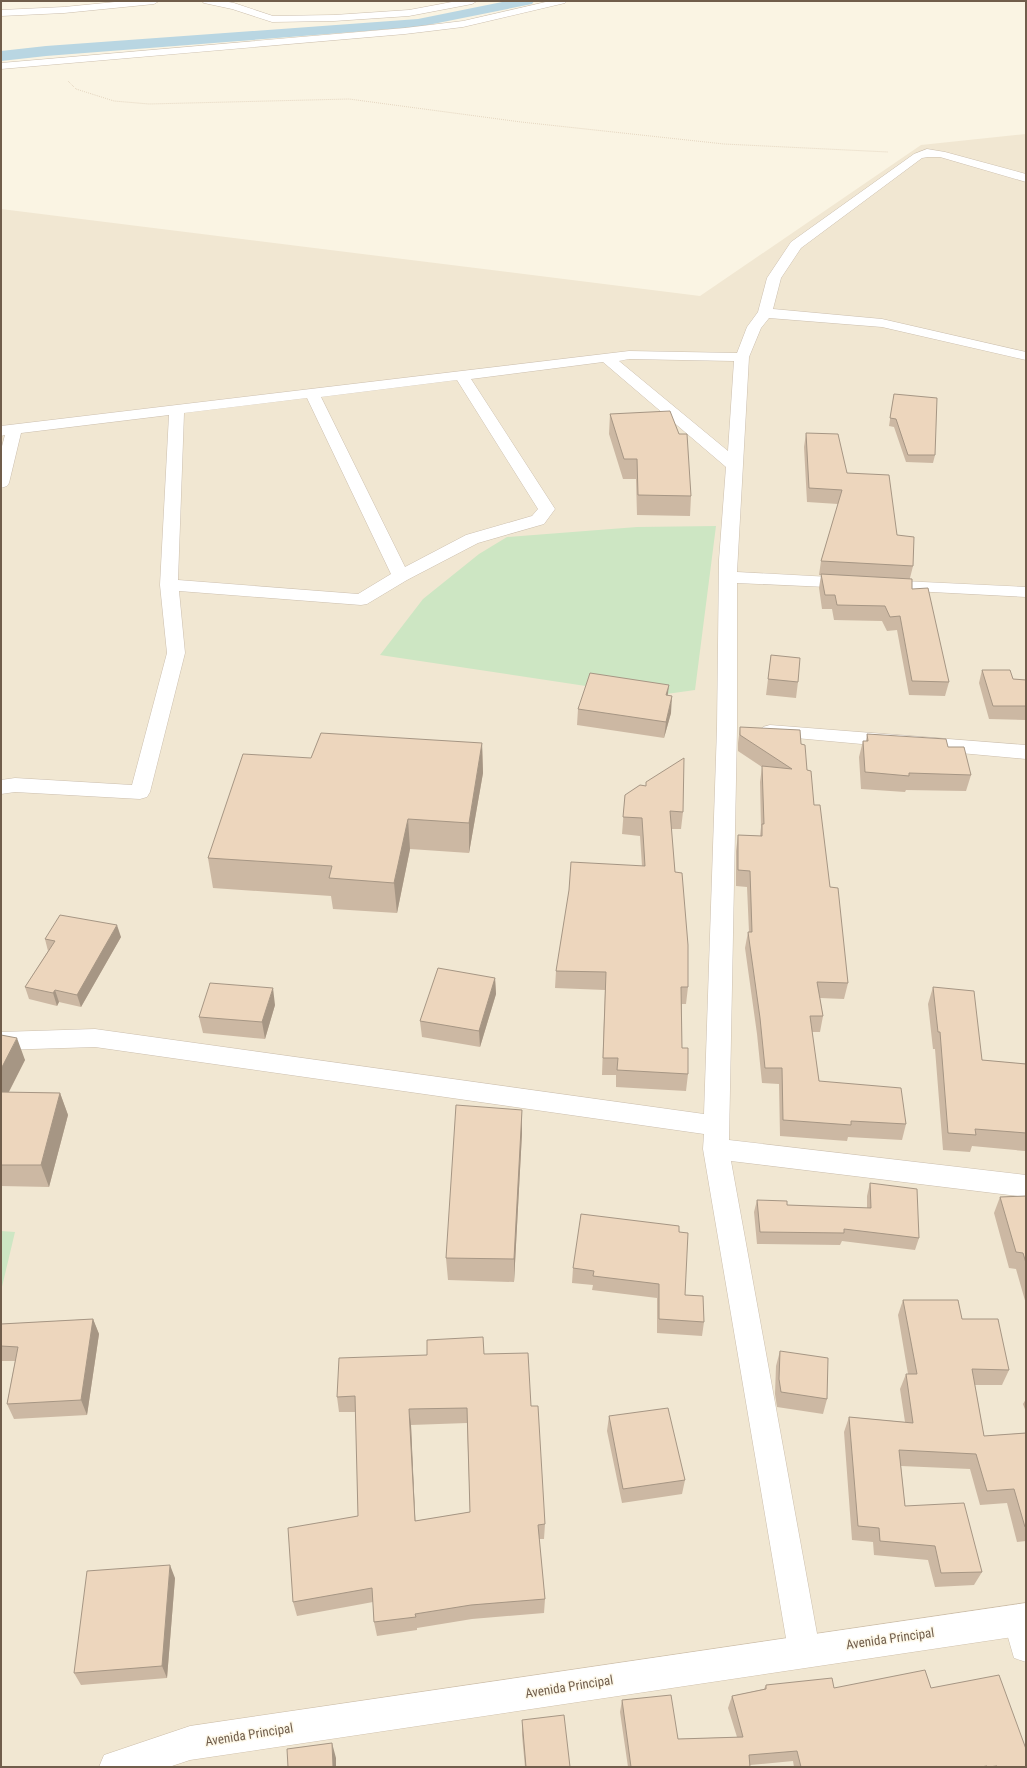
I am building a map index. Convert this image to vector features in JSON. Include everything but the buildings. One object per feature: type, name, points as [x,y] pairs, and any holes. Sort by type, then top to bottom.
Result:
[{"type":"street","points":[[1,13],[64,10],[154,1]]},
{"type":"street","points":[[207,1],[234,6],[272,19],[334,18],[409,13],[472,1]]},
{"type":"street","points":[[1,66],[405,31],[463,24],[562,1]]},
{"type":"street","points":[[804,1650],[716,1138],[740,729],[728,577],[742,358],[754,327],[765,313],[774,278],[796,245],[918,156],[927,153],[941,154],[1026,178]]},
{"type":"street","points":[[765,313],[882,323],[1026,356]]},
{"type":"street","points":[[1,483],[8,430],[629,355],[742,358]]},
{"type":"street","points":[[607,358],[734,465]]},
{"type":"street","points":[[169,585],[361,600],[401,576],[472,539],[538,520],[547,509],[461,375]]},
{"type":"street","points":[[312,393],[401,576]]},
{"type":"street","points":[[1,787],[14,785],[140,792],[176,653],[169,585],[177,409]]},
{"type":"street","points":[[728,577],[1026,592]]},
{"type":"street","points":[[740,729],[1026,752]]},
{"type":"street","points":[[1,1041],[95,1038],[716,1138],[1026,1186]]},
{"type":"street","name":"Avenida Principal","points":[[116,1767],[190,1743],[804,1650],[1024,1628]]},
{"type":"path","points":[[48,62],[76,89],[114,102],[149,104],[349,99],[521,122],[724,144],[927,153]]},
{"type":"shaded area","points":[[1026,134],[1026,1767],[1,1767],[1,209],[700,296],[921,145]]},
{"type":"green space","points":[[716,526],[695,690],[652,696],[380,655],[423,599],[479,554],[507,537],[637,527]]},
{"type":"green space","points":[[1,1231],[15,1232],[1,1291]]},
{"type":"waterway","points":[[1,56],[46,51],[418,23],[527,1]]}]
